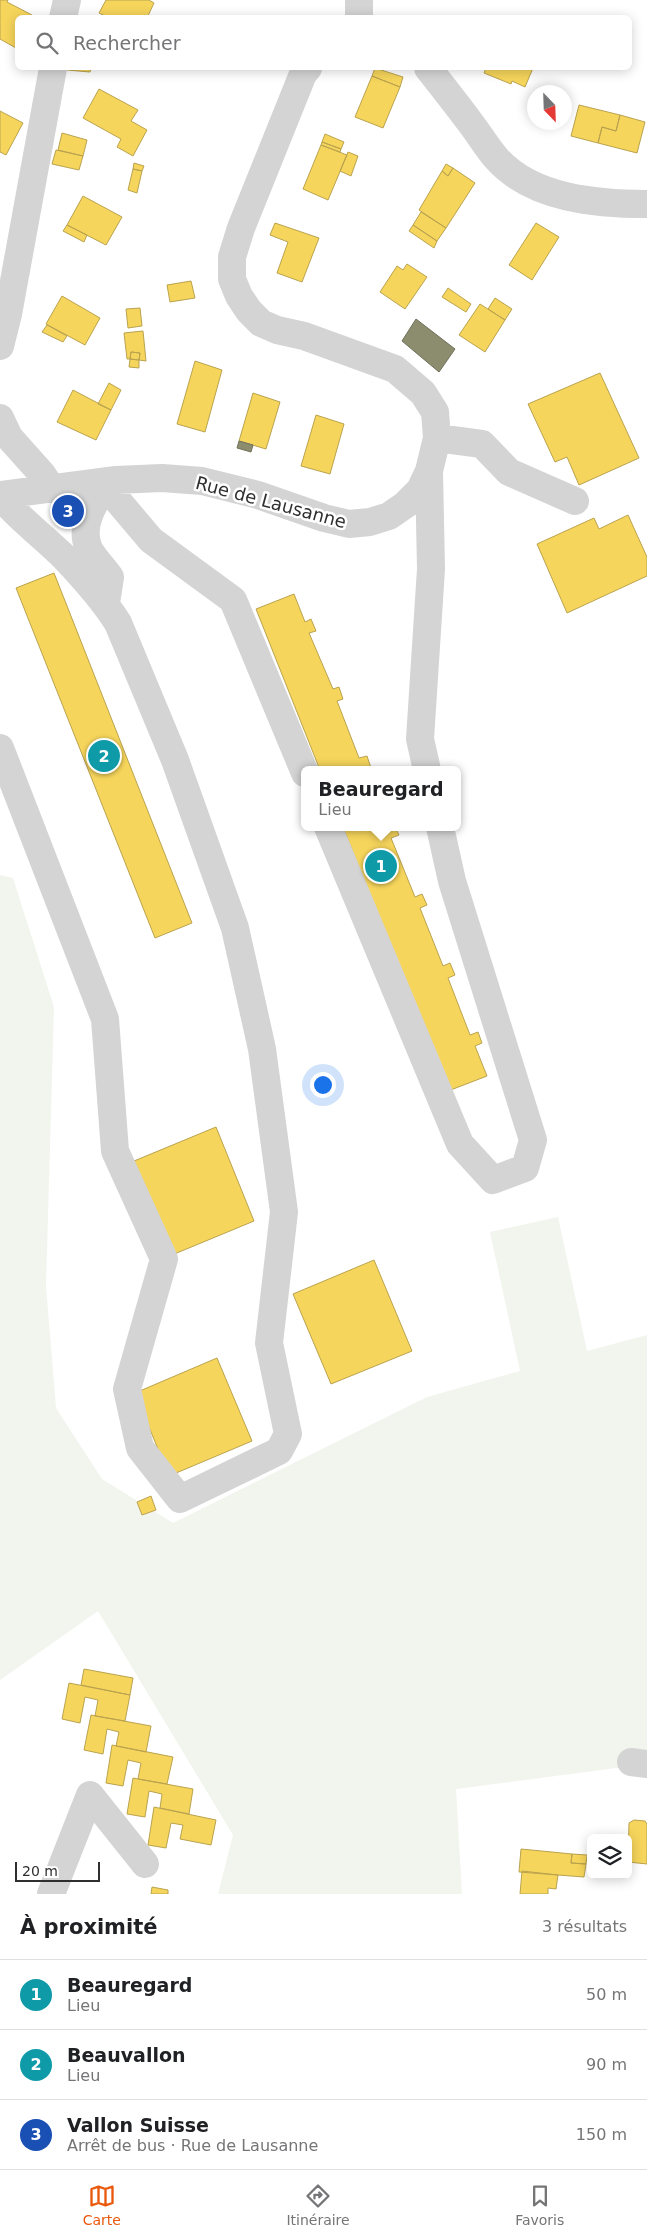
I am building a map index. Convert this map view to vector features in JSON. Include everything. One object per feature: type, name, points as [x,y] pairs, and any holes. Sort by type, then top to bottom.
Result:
[{"type":"street","points":[[64,15],[67,0]]},
{"type":"street","points":[[358,0],[359,15]]},
{"type":"street","points":[[0,346],[8,314],[53,70]]},
{"type":"street","name":"Rue de Lausanne","points":[[0,495],[108,481],[162,478],[202,481],[349,524],[370,522],[389,516],[405,505],[420,490],[429,471],[437,438],[435,412],[423,393],[395,369],[304,336],[277,330],[262,323],[244,304],[232,279],[232,257],[240,228],[303,74],[306,70]]},
{"type":"street","points":[[430,70],[498,160],[520,177],[547,191],[576,200],[612,204],[647,204]]},
{"type":"street","points":[[0,418],[9,437],[42,474],[52,489]]},
{"type":"street","points":[[437,438],[482,444],[508,472],[575,501]]},
{"type":"street","points":[[426,766],[420,739],[431,568],[429,471]]},
{"type":"street","points":[[106,603],[110,577],[89,548],[85,530],[93,505],[108,481]]},
{"type":"street","points":[[108,481],[118,502],[152,540],[232,600],[302,766]]},
{"type":"street","points":[[0,495],[17,516],[64,557],[106,603],[118,623],[175,760],[236,928],[262,1049],[284,1212],[269,1343],[288,1434],[279,1451],[180,1499],[140,1448],[127,1389],[164,1259],[115,1151],[105,1019],[0,748]]},
{"type":"street","points":[[330,831],[460,1144],[493,1180],[525,1168],[533,1140],[452,882],[441,831]]},
{"type":"street","points":[[50,1894],[90,1795],[145,1864]]},
{"type":"shaded area","points":[[0,875],[13,878],[54,1007],[46,1286],[56,1408],[102,1479],[173,1523],[427,1397],[520,1371],[490,1232],[558,1217],[587,1351],[647,1335],[647,1764],[456,1789],[462,1894],[218,1894],[233,1835],[98,1611],[0,1680]]},
{"type":"building: Logements","points":[[0,0],[8,0],[7,2],[32,15],[15,15],[15,47],[0,39]]},
{"type":"building: Logements","points":[[106,0],[149,0],[154,3],[148,15],[103,15],[99,13]]},
{"type":"building: Logements","points":[[67,70],[90,70],[90,72]]},
{"type":"building: Logements","points":[[374,70],[381,70],[403,77],[400,87],[372,76]]},
{"type":"building: Logements","points":[[485,70],[532,70],[525,87],[512,81],[511,84],[484,73]]},
{"type":"building: Logements","points":[[372,76],[400,87],[383,128],[355,117]]},
{"type":"building: Logements","points":[[99,89],[138,110],[131,121],[147,130],[133,156],[117,147],[121,139],[83,118]]},
{"type":"building: Logements","points":[[579,105],[620,115],[616,131],[602,127],[598,143],[571,136]]},
{"type":"building: Logements","points":[[0,111],[23,123],[6,155],[0,152]]},
{"type":"building: Logements","points":[[620,115],[645,122],[637,153],[598,143],[602,127],[616,131]]},
{"type":"building: Logements","points":[[62,133],[87,140],[83,156],[58,150]]},
{"type":"building: Logements","points":[[325,134],[344,142],[341,149],[322,142]]},
{"type":"building: Logements","points":[[322,142],[341,149],[340,152],[321,145]]},
{"type":"building: Logements","points":[[321,145],[347,155],[328,200],[303,189]]},
{"type":"building: Logements","points":[[56,150],[83,156],[79,170],[52,164]]},
{"type":"building: Logements","points":[[348,152],[358,156],[351,176],[340,171]]},
{"type":"building: Logements","points":[[134,163],[144,166],[142,171],[133,169]]},
{"type":"building: Logements","points":[[446,164],[453,168],[448,176],[442,171]]},
{"type":"building: Logements","points":[[453,168],[475,183],[446,228],[419,210],[442,171],[448,176]]},
{"type":"building: Logements","points":[[133,169],[142,171],[137,193],[128,190]]},
{"type":"building: Logements","points":[[83,196],[122,217],[106,245],[67,225]]},
{"type":"building: Logements","points":[[421,212],[446,228],[437,241],[413,225]]},
{"type":"building: Logements","points":[[275,223],[319,238],[302,282],[277,273],[288,242],[270,235]]},
{"type":"building: Logements","points":[[536,223],[559,237],[532,280],[509,265]]},
{"type":"building: Logements","points":[[67,225],[87,235],[84,242],[63,231]]},
{"type":"building: Logements","points":[[413,225],[437,241],[434,248],[409,231]]},
{"type":"building: Logements","points":[[407,264],[427,277],[405,309],[380,292],[397,266],[403,270]]},
{"type":"building: Logements","points":[[191,281],[195,298],[170,302],[167,285]]},
{"type":"building: Logements","points":[[448,288],[471,304],[466,312],[442,297]]},
{"type":"building: Logements","points":[[62,296],[100,318],[85,345],[46,324]]},
{"type":"building: Logements","points":[[495,298],[512,309],[505,320],[488,309]]},
{"type":"building: Logements","points":[[480,304],[505,320],[485,352],[459,335]]},
{"type":"building: Logements","points":[[140,308],[142,326],[128,328],[126,309]]},
{"type":"building: Logements","points":[[47,325],[67,336],[63,342],[42,332]]},
{"type":"building: Logements","points":[[143,331],[146,361],[139,360],[140,353],[131,352],[130,359],[127,359],[124,333]]},
{"type":"building: Logements","points":[[131,352],[140,353],[139,360],[130,359]]},
{"type":"building: Logements","points":[[130,359],[139,360],[139,368],[129,367]]},
{"type":"building: Logements","points":[[195,361],[222,370],[205,432],[177,424]]},
{"type":"building: Logements","points":[[600,373],[639,458],[579,485],[567,457],[555,462],[528,404]]},
{"type":"building: Logements","points":[[109,383],[121,390],[111,410],[98,404]]},
{"type":"building: Logements","points":[[73,390],[111,410],[96,440],[57,422]]},
{"type":"building: Logements","points":[[253,393],[280,402],[266,449],[239,441]]},
{"type":"building: Logements","points":[[316,415],[344,424],[330,474],[301,466]]},
{"type":"building: Logements","points":[[628,515],[647,557],[647,576],[567,613],[537,544],[594,518],[599,529]]},
{"type":"building: Logements","points":[[54,573],[192,923],[155,938],[16,588]]},
{"type":"building: Logements","points":[[294,594],[305,622],[311,619],[316,631],[309,633],[333,689],[339,687],[343,699],[337,701],[359,758],[367,756],[370,766],[318,766],[256,609]]},
{"type":"building: Logements","points":[[345,831],[397,831],[399,835],[391,838],[415,897],[422,894],[427,905],[420,908],[443,966],[450,963],[455,975],[448,978],[470,1035],[478,1032],[482,1043],[475,1046],[487,1076],[448,1091]]},
{"type":"building: Logements","points":[[216,1127],[254,1221],[172,1255],[134,1161]]},
{"type":"building: Logements","points":[[374,1260],[412,1351],[331,1384],[293,1294]]},
{"type":"building: Logements","points":[[217,1358],[252,1441],[169,1476],[135,1393]]},
{"type":"building: Logements","points":[[151,1496],[156,1510],[142,1515],[137,1502]]},
{"type":"building: Logements","points":[[84,1669],[133,1678],[130,1695],[81,1685]]},
{"type":"building: Logements","points":[[69,1683],[130,1695],[125,1721],[95,1716],[98,1700],[85,1697],[80,1723],[62,1719]]},
{"type":"building: Logements","points":[[91,1715],[151,1726],[146,1752],[116,1746],[119,1732],[107,1729],[103,1754],[84,1750]]},
{"type":"building: Logements","points":[[112,1745],[173,1757],[167,1784],[138,1779],[141,1763],[128,1760],[123,1786],[106,1783]]},
{"type":"building: Logements","points":[[133,1778],[193,1789],[189,1814],[160,1808],[162,1794],[149,1791],[145,1817],[127,1814]]},
{"type":"building: Logements","points":[[154,1807],[216,1820],[211,1845],[180,1839],[183,1825],[171,1823],[166,1848],[148,1845]]},
{"type":"building: Logements","points":[[634,1820],[645,1821],[647,1824],[647,1864],[632,1862],[632,1834],[629,1834],[629,1823]]},
{"type":"building: Logements","points":[[521,1849],[572,1854],[571,1863],[586,1864],[584,1877],[519,1872]]},
{"type":"building: Logements","points":[[572,1854],[587,1855],[586,1864],[571,1863]]},
{"type":"building: Logements","points":[[522,1871],[558,1875],[556,1889],[548,1888],[548,1894],[520,1894]]},
{"type":"building: Logements","points":[[152,1887],[168,1890],[168,1894],[151,1894]]},
{"type":"building: Industrie","points":[[416,319],[455,349],[439,372],[402,341]]},
{"type":"building: Industrie","points":[[239,441],[253,445],[251,452],[237,448]]},
{"type":"place","name":"Vallon Suisse","points":[[68,511]]},
{"type":"place","name":"Beauvallon","points":[[104,756]]},
{"type":"place","name":"Beauregard","points":[[381,866]]}]
